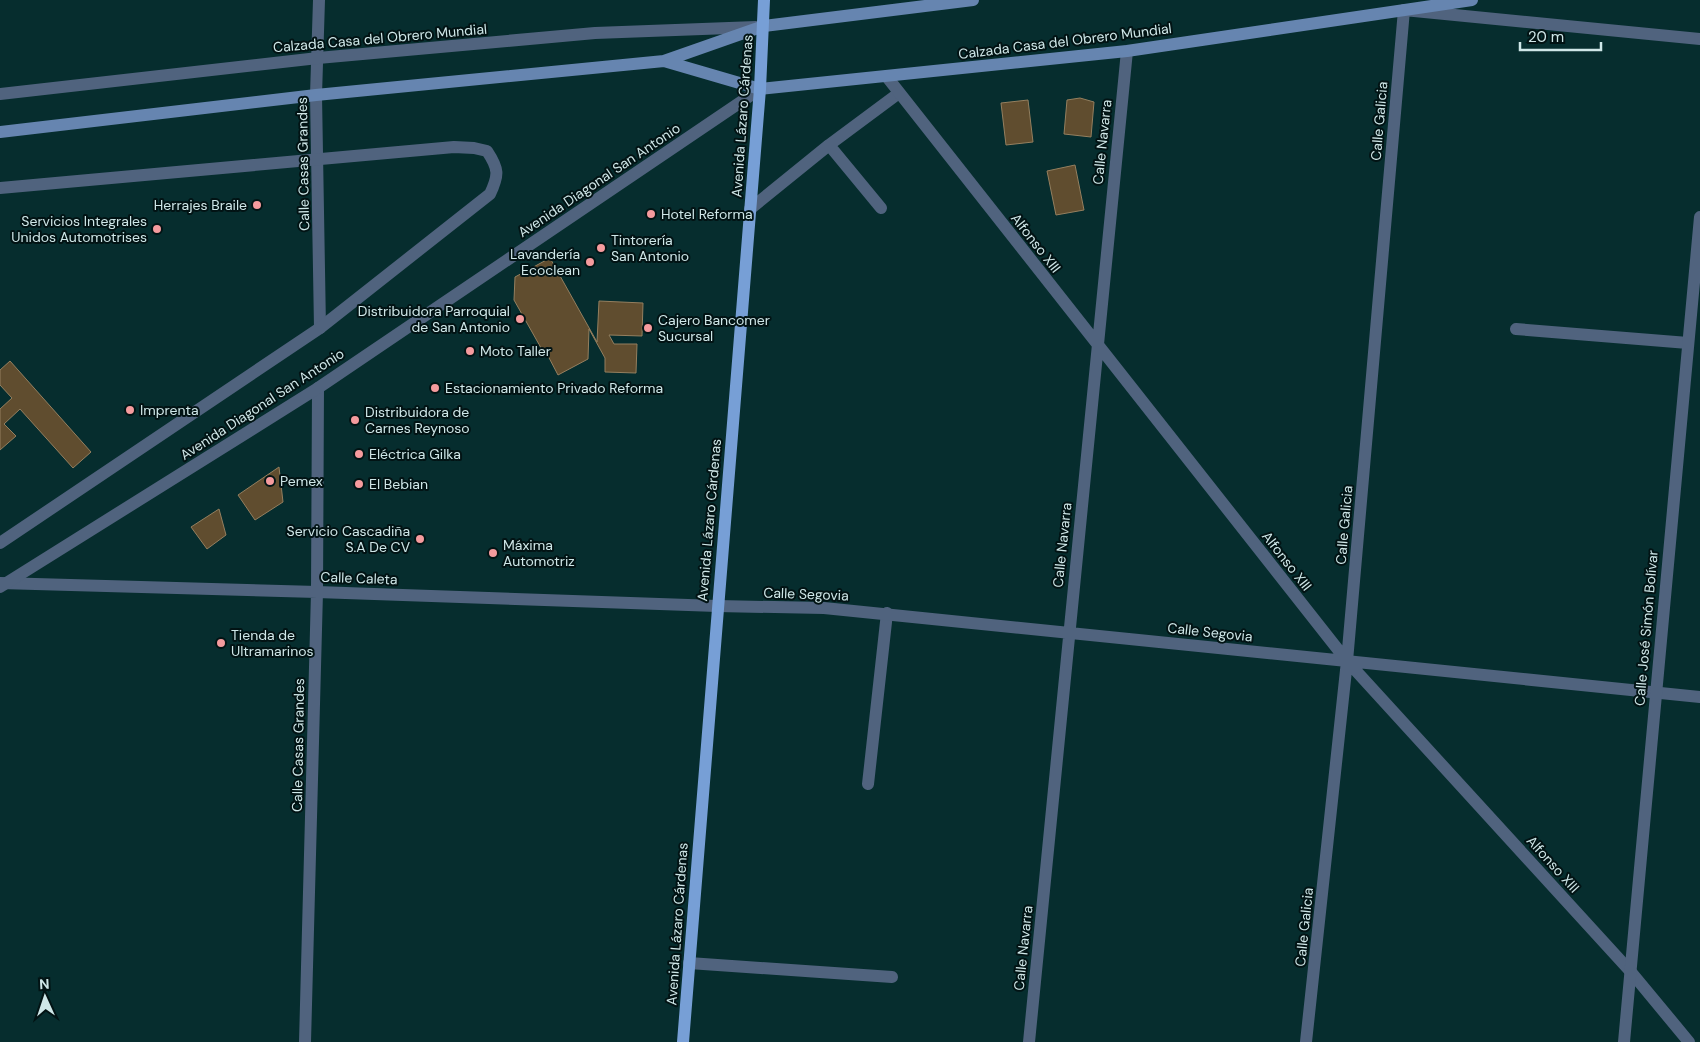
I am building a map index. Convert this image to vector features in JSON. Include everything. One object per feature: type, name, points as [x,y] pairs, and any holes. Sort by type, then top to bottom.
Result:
[{"type":"main road","name":"Avenida Lázaro Cárdenas","points":[[683,1042],[760,89],[764,0]]},
{"type":"main road","name":"Calzada Casa del Obrero Mundial","points":[[0,132],[316,96],[664,62],[764,26],[974,0]]},
{"type":"main road","name":"Calzada Casa del Obrero Mundial","points":[[664,62],[760,89],[1126,51],[1472,0]]},
{"type":"street","name":"Calle Casas Grandes","points":[[319,0],[316,96],[320,328]]},
{"type":"street","points":[[1404,10],[1700,39]]},
{"type":"street","name":"Calle Galicia","points":[[1306,1042],[1347,661],[1404,10]]},
{"type":"street","name":"Calzada Casa del Obrero Mundial","points":[[0,94],[318,58],[595,34],[764,26]]},
{"type":"street","name":"Calle Navarra","points":[[1029,1042],[1126,51]]},
{"type":"street","name":"Alfonso XIII","points":[[886,77],[1347,661],[1631,972],[1688,1042]]},
{"type":"street","name":"Avenida Diagonal San Antonio","points":[[2,585],[318,388],[760,89]]},
{"type":"street","points":[[750,208],[829,145],[899,93]]},
{"type":"street","points":[[829,145],[880,208]]},
{"type":"street","points":[[0,188],[454,147],[487,151],[496,164],[497,179],[490,194],[320,328],[0,543]]},
{"type":"street","name":"Calle José Simón Bolívar","points":[[1624,1042],[1700,217]]},
{"type":"street","points":[[1516,329],[1688,343]]},
{"type":"street","name":"Calle Casas Grandes","points":[[305,1042],[317,592],[318,388]]},
{"type":"street","name":"Calle Caleta","points":[[2,585],[317,592],[717,606]]},
{"type":"street","name":"Calle Segovia","points":[[717,606],[824,608],[887,613],[1700,697]]},
{"type":"street","points":[[868,784],[887,613]]},
{"type":"street","points":[[688,963],[892,977]]},
{"type":"building","points":[[1080,98],[1094,102],[1091,137],[1064,134],[1067,100]]},
{"type":"building","points":[[1028,100],[1033,142],[1006,145],[1001,103]]},
{"type":"building","points":[[1075,165],[1084,210],[1056,215],[1047,171]]},
{"type":"building","points":[[550,258],[597,342],[599,301],[643,303],[642,336],[609,335],[614,344],[637,344],[636,373],[605,372],[605,358],[589,329],[588,359],[558,375],[514,300],[515,277]]},
{"type":"building","points":[[10,361],[91,452],[73,468],[20,409],[4,424],[16,436],[0,450],[0,409],[12,398],[0,385],[0,370]]},
{"type":"building","name":"Pemex","points":[[279,467],[283,502],[255,520],[238,495]]},
{"type":"building","points":[[219,509],[226,535],[207,549],[191,527]]},
{"type":"place","name":"Herrajes Braile","points":[[257,205]]},
{"type":"place","name":"Hotel Reforma","points":[[651,214]]},
{"type":"place","name":"Servicios Integrales Unidos Automotrises","points":[[157,229]]},
{"type":"place","name":"Tintorería San Antonio","points":[[601,248]]},
{"type":"place","name":"Lavandería Ecoclean","points":[[590,262]]},
{"type":"place","name":"Distribuidora Parroquial de San Antonio","points":[[520,319]]},
{"type":"place","name":"Cajero Bancomer Sucursal","points":[[648,328]]},
{"type":"place","name":"Moto Taller","points":[[470,351]]},
{"type":"place","name":"Estacionamiento Privado Reforma","points":[[435,388]]},
{"type":"place","name":"Imprenta","points":[[130,410]]},
{"type":"place","name":"Distribuidora de Carnes Reynoso","points":[[355,420]]},
{"type":"place","name":"Eléctrica Gilka","points":[[359,454]]},
{"type":"place","name":"Pemex","points":[[270,481]]},
{"type":"place","name":"El Bebian","points":[[359,484]]},
{"type":"place","name":"Servicio Cascadiña S.A De CV","points":[[420,539]]},
{"type":"place","name":"Máxima Automotriz","points":[[493,553]]},
{"type":"place","name":"Tienda de Ultramarinos","points":[[221,643]]}]
